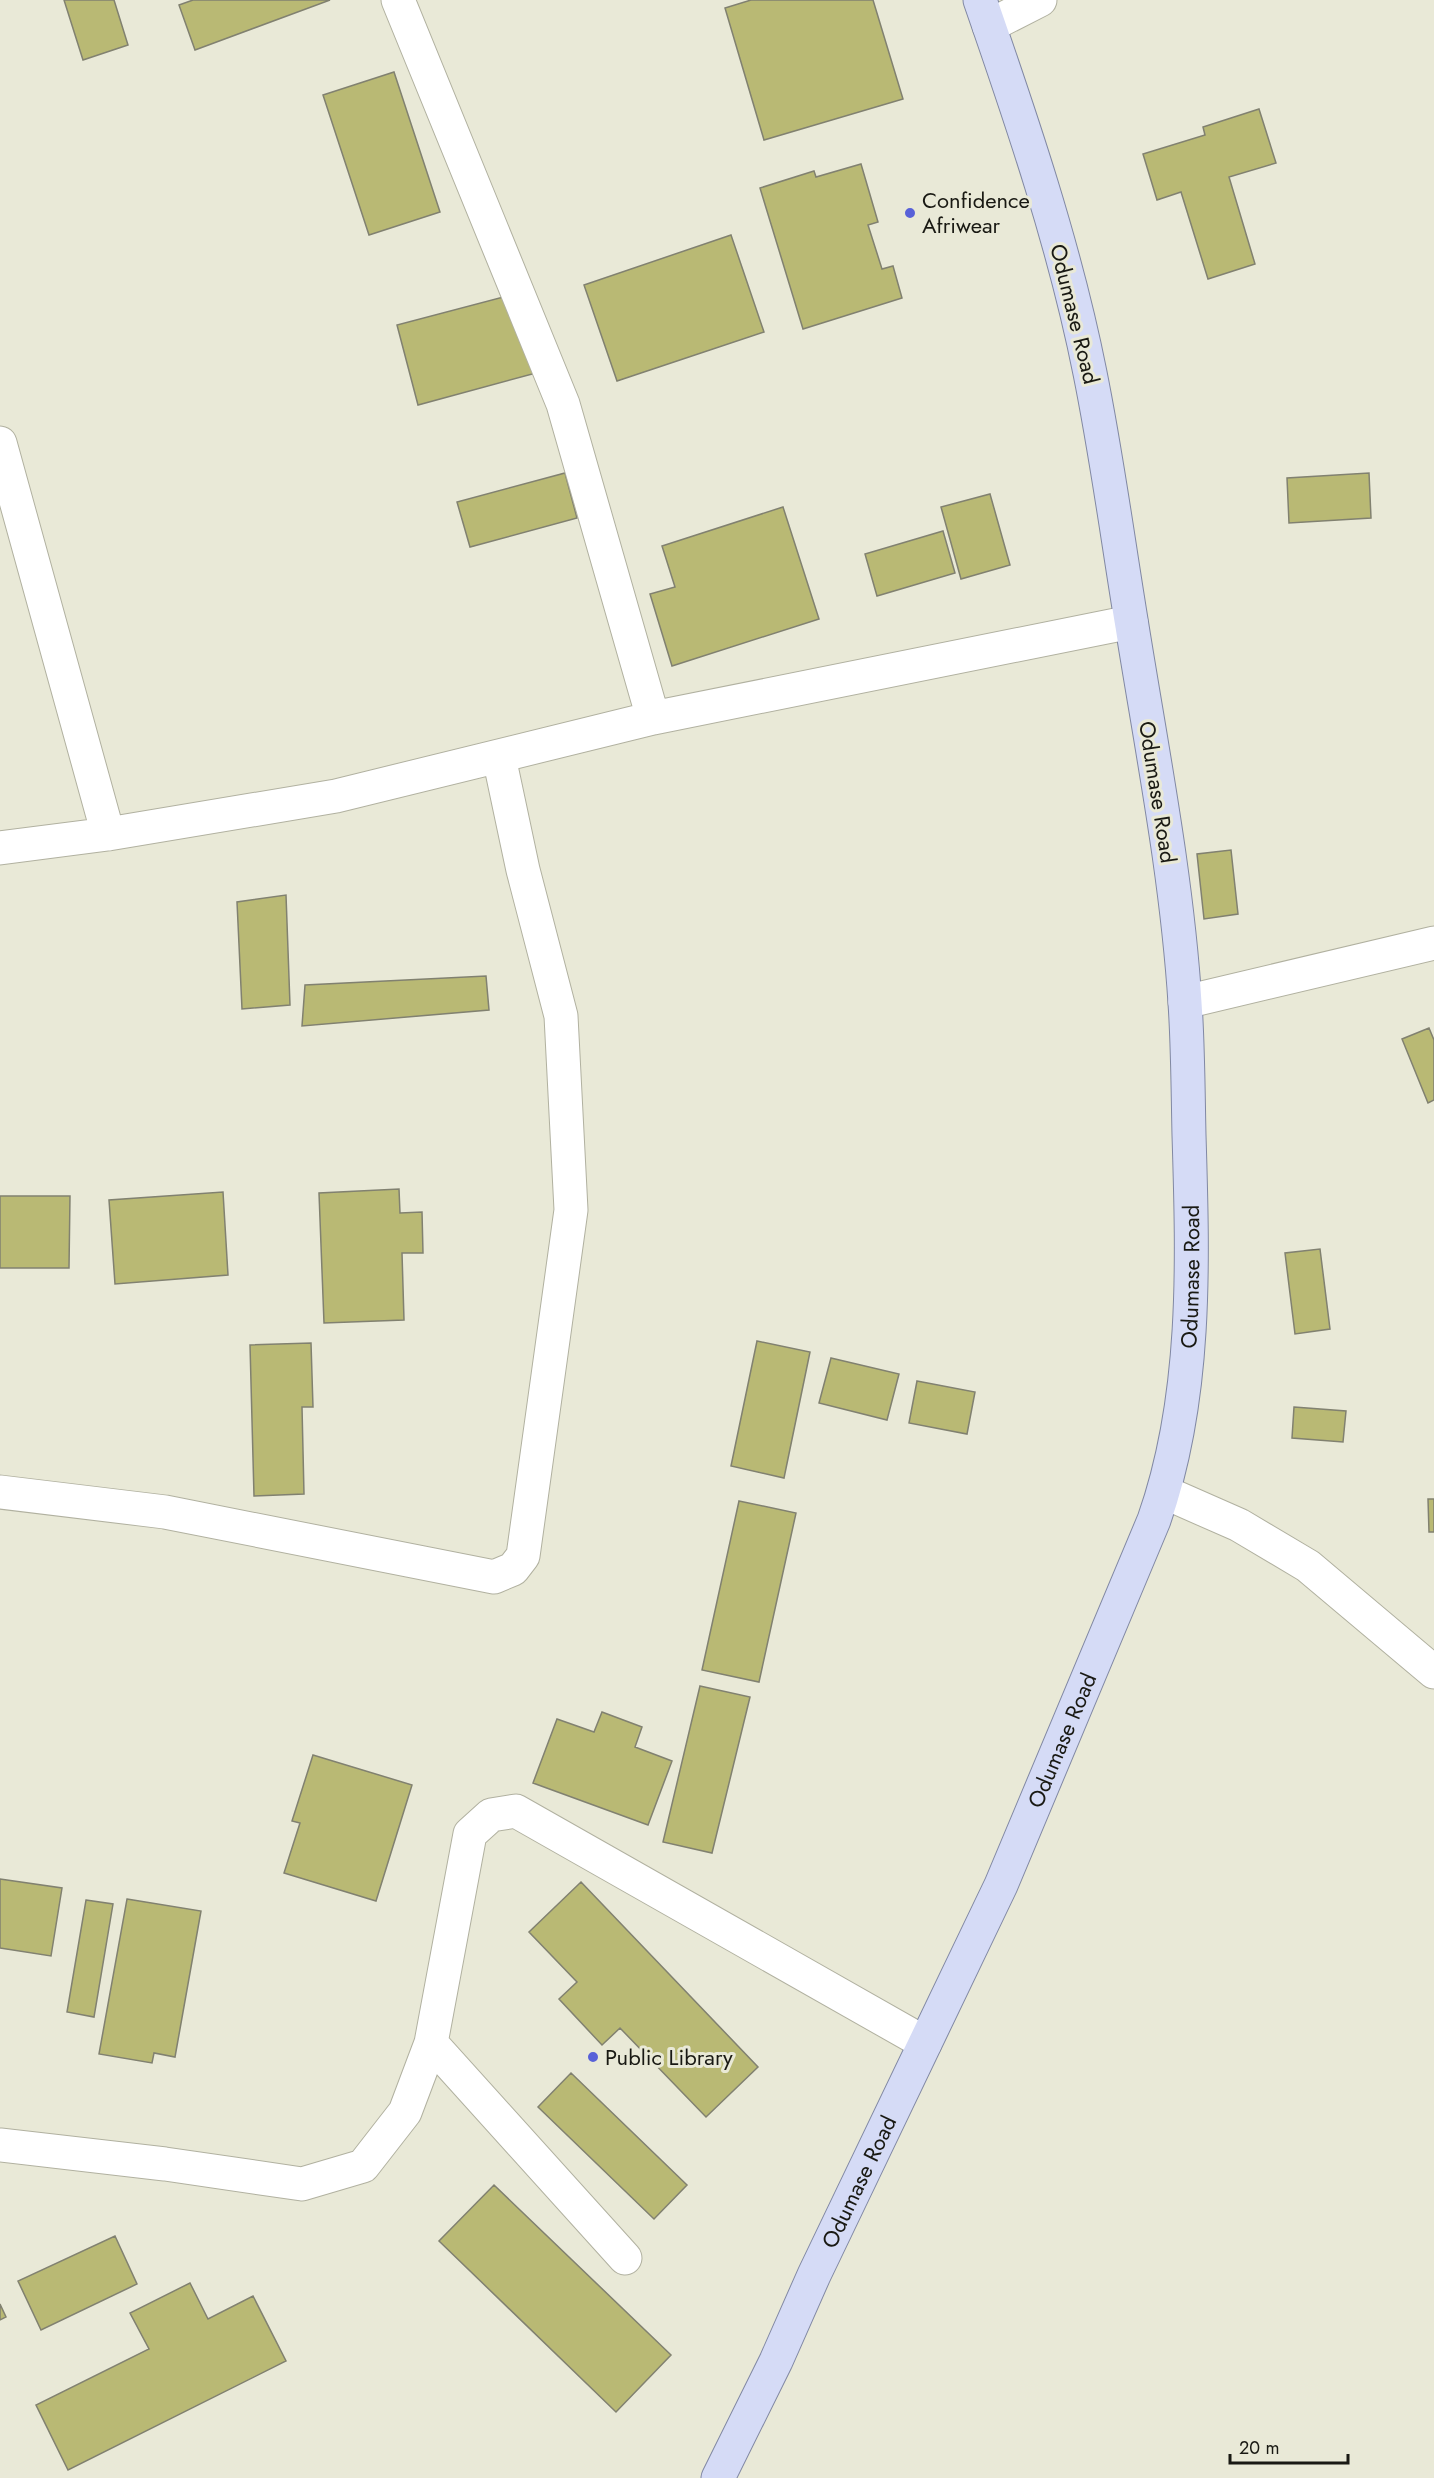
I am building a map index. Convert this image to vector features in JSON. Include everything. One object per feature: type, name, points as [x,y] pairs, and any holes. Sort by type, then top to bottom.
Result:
[{"type":"main road","name":"Odumase Road","points":[[721,2475],[1001,1885],[1164,1492],[1182,1414],[1191,1298],[1185,1002],[1164,817],[1092,381],[1063,256],[984,13]]},
{"type":"street","points":[[398,0],[562,404],[653,718]]},
{"type":"street","points":[[984,13],[1040,0]]},
{"type":"street","points":[[0,443],[108,834]]},
{"type":"street","points":[[0,848],[108,834],[336,796],[653,718],[1131,621]]},
{"type":"street","points":[[0,1492],[165,1512],[494,1577],[513,1569],[523,1556],[571,1210],[561,1016],[524,870],[499,757]]},
{"type":"street","points":[[1185,1002],[1434,943]]},
{"type":"street","points":[[1164,1492],[1239,1525],[1308,1566],[1434,1672]]},
{"type":"street","points":[[0,2145],[165,2164],[302,2184],[363,2166],[405,2112],[431,2043],[470,1834],[492,1815],[516,1811],[925,2043]]},
{"type":"street","points":[[431,2043],[625,2258]]},
{"type":"building","points":[[64,0],[114,0],[128,45],[83,60]]},
{"type":"building","points":[[193,0],[330,0],[195,50],[179,5]]},
{"type":"building","points":[[751,0],[873,0],[903,99],[764,140],[725,8]]},
{"type":"building","points":[[394,72],[440,212],[369,235],[323,95]]},
{"type":"building","points":[[1259,109],[1276,163],[1229,177],[1255,264],[1208,279],[1181,192],[1157,200],[1143,154],[1205,135],[1203,127]]},
{"type":"building","points":[[861,164],[878,222],[868,225],[882,269],[893,266],[902,298],[803,329],[760,188],[814,171],[816,177]]},
{"type":"building","points":[[731,235],[764,332],[617,381],[584,285]]},
{"type":"building","points":[[515,294],[536,373],[418,405],[397,325]]},
{"type":"building","points":[[565,473],[577,518],[470,547],[457,502]]},
{"type":"building","points":[[1369,473],[1371,518],[1289,523],[1287,478]]},
{"type":"building","points":[[990,494],[1010,565],[961,579],[941,507]]},
{"type":"building","points":[[783,507],[819,619],[672,666],[650,594],[675,587],[662,546]]},
{"type":"building","points":[[943,531],[955,573],[877,596],[865,554]]},
{"type":"building","points":[[1231,850],[1238,914],[1204,919],[1197,854]]},
{"type":"building","points":[[286,895],[290,1005],[242,1009],[237,902]]},
{"type":"building","points":[[486,976],[489,1010],[302,1026],[305,985]]},
{"type":"building","points":[[1429,1028],[1434,1040],[1434,1100],[1428,1103],[1402,1039]]},
{"type":"building","points":[[399,1189],[400,1213],[422,1212],[423,1253],[402,1253],[404,1320],[324,1323],[319,1193]]},
{"type":"building","points":[[223,1192],[228,1275],[115,1284],[109,1200]]},
{"type":"building","points":[[0,1196],[70,1196],[69,1268],[0,1268]]},
{"type":"building","points":[[1320,1249],[1330,1329],[1295,1334],[1285,1253]]},
{"type":"building","points":[[757,1341],[810,1352],[784,1478],[731,1466]]},
{"type":"building","points":[[311,1343],[313,1407],[302,1407],[304,1494],[254,1496],[250,1345]]},
{"type":"building","points":[[831,1358],[899,1374],[887,1420],[819,1403]]},
{"type":"building","points":[[917,1381],[975,1392],[967,1434],[909,1423]]},
{"type":"building","points":[[1294,1407],[1346,1411],[1343,1442],[1292,1438]]},
{"type":"building","points":[[1428,1499],[1434,1499],[1434,1532],[1429,1532]]},
{"type":"building","points":[[739,1501],[796,1513],[759,1682],[702,1670]]},
{"type":"building","points":[[700,1686],[750,1697],[712,1853],[663,1842]]},
{"type":"building","points":[[602,1712],[642,1727],[635,1747],[672,1761],[648,1825],[533,1783],[557,1719],[594,1732]]},
{"type":"building","points":[[313,1755],[412,1785],[376,1901],[284,1873],[300,1823],[292,1821]]},
{"type":"building","points":[[0,1879],[62,1888],[51,1956],[0,1948]]},
{"type":"building","points":[[581,1882],[758,2067],[706,2117],[620,2028],[602,2045],[559,1999],[577,1982],[529,1932]]},
{"type":"building","points":[[127,1899],[201,1911],[175,2057],[154,2053],[152,2063],[99,2054]]},
{"type":"building","points":[[86,1900],[113,1904],[94,2017],[67,2012]]},
{"type":"building","points":[[571,2073],[687,2185],[654,2219],[538,2107]]},
{"type":"building","points":[[494,2185],[671,2355],[616,2412],[439,2241]]},
{"type":"building","points":[[115,2236],[137,2284],[41,2330],[18,2281]]},
{"type":"building","points":[[190,2283],[208,2319],[253,2296],[286,2361],[68,2470],[36,2405],[149,2349],[130,2313]]},
{"type":"building","points":[[0,2304],[6,2317],[0,2320]]},
{"type":"place","name":"Confidence Afriwear","points":[[910,213]]},
{"type":"place","name":"Public Library","points":[[593,2057]]}]
